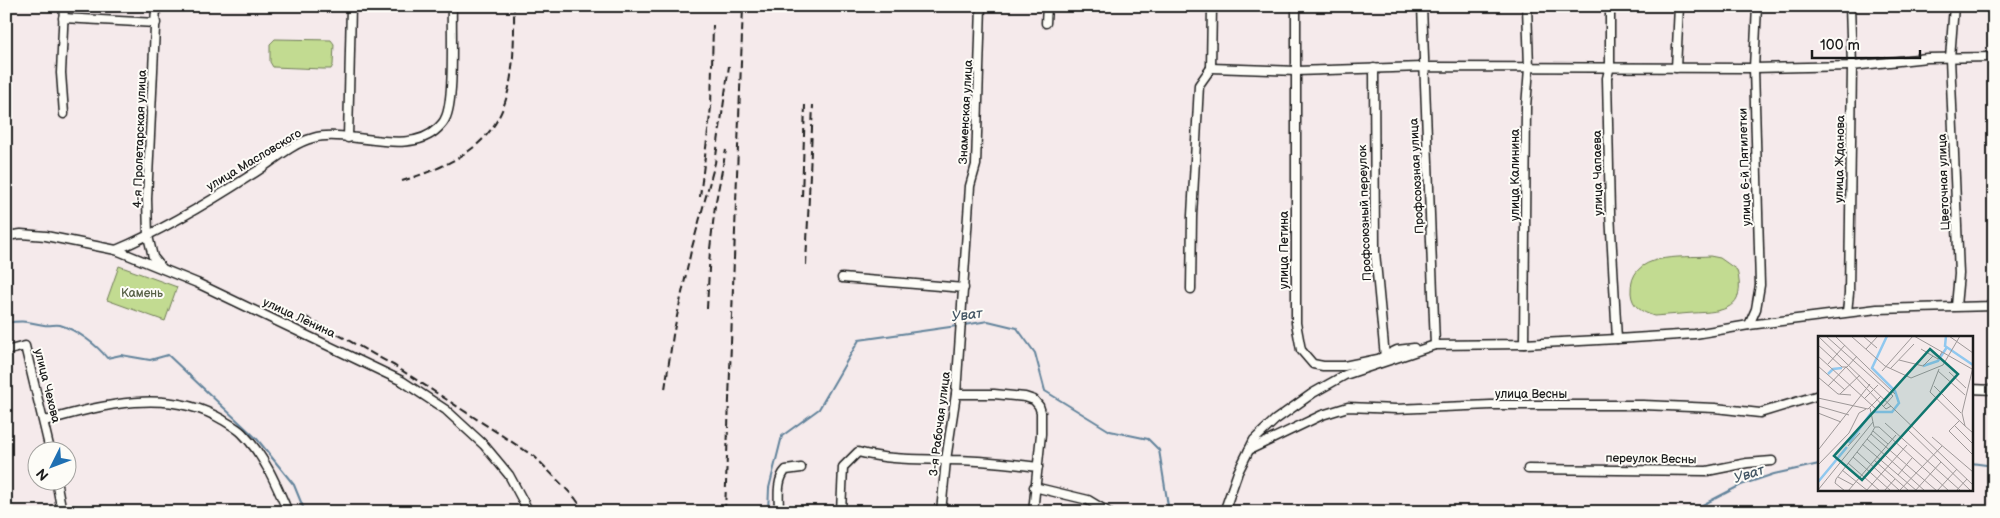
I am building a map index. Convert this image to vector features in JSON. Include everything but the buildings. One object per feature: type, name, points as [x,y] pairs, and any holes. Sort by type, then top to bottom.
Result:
[{"type":"street","points":[[64,6],[61,73],[64,114]]},
{"type":"street","name":"4-я Пролетарская улица","points":[[156,6],[147,199],[148,236],[154,257],[163,270]]},
{"type":"street","points":[[348,138],[351,6]]},
{"type":"street","name":"улица Масловского","points":[[116,250],[148,236],[220,194],[298,144],[313,138],[330,136],[408,141],[425,137],[437,129],[445,120],[450,102],[452,6]]},
{"type":"street","name":"Знаменская улица","points":[[960,338],[970,186],[976,165],[981,6]]},
{"type":"street","points":[[1046,23],[1047,6]]},
{"type":"street","points":[[1191,289],[1192,216],[1200,85],[1211,68],[1212,6]]},
{"type":"street","name":"улица Петина","points":[[1296,6],[1296,323],[1302,350],[1313,364],[1344,366],[1385,357],[1397,350],[1435,345]]},
{"type":"street","name":"Профсоюзная улица","points":[[1422,6],[1435,345]]},
{"type":"street","name":"улица Калинина","points":[[1524,344],[1526,107],[1529,68],[1527,6]]},
{"type":"street","name":"улица Чапаева","points":[[1610,6],[1610,66],[1607,78],[1610,214],[1617,339]]},
{"type":"street","points":[[1676,68],[1678,6]]},
{"type":"street","name":"улица 6-й Пятилетки","points":[[1749,325],[1756,309],[1760,284],[1754,68],[1757,6]]},
{"type":"street","name":"улица Жданова","points":[[1847,312],[1849,293],[1852,66],[1850,6]]},
{"type":"street","name":"Цветочная улица","points":[[1954,6],[1950,58],[1959,274],[1956,306]]},
{"type":"street","points":[[63,18],[156,23]]},
{"type":"street","points":[[1211,68],[1296,71],[1423,67],[1529,68],[1610,66],[1754,68],[1852,66],[1926,58],[1994,57]]},
{"type":"street","name":"Профсоюзный переулок","points":[[1374,68],[1375,252],[1385,357]]},
{"type":"street","name":"улица Ленина","points":[[6,236],[21,234],[46,236],[116,250],[359,359],[402,381],[438,405],[484,445],[509,475],[529,512]]},
{"type":"street","points":[[842,278],[964,288]]},
{"type":"street","points":[[1224,512],[1238,472],[1254,440],[1275,420],[1313,393],[1345,375],[1435,345],[1524,344],[1695,334],[1847,312],[1956,306],[1994,306]]},
{"type":"street","name":"3-я Рабочая улица","points":[[941,512],[946,460],[956,394],[960,338]]},
{"type":"street","name":"улица Чехова","points":[[6,351],[25,346],[48,440]]},
{"type":"street","points":[[1972,389],[1994,390]]},
{"type":"street","points":[[956,394],[994,394],[1025,397],[1034,400],[1041,412],[1033,512]]},
{"type":"street","name":"улица Весны","points":[[1249,450],[1322,415],[1348,407],[1396,409],[1491,405],[1643,405],[1715,408],[1760,414],[1818,395]]},
{"type":"street","points":[[45,421],[97,407],[131,402],[176,403],[209,412],[241,432],[270,471],[288,512]]},
{"type":"street","points":[[841,512],[843,467],[858,452],[872,456],[919,460],[997,462],[1038,467]]},
{"type":"street","name":"переулок Весны","points":[[1528,469],[1707,471],[1772,461]]},
{"type":"street","points":[[779,512],[782,474],[786,470],[801,468]]},
{"type":"street","points":[[1034,487],[1088,500],[1108,512]]},
{"type":"street","points":[[58,490],[62,512]]},
{"type":"green space","points":[[275,39],[331,40],[334,44],[333,65],[331,69],[273,67],[270,62],[270,44]]},
{"type":"green space","points":[[1710,256],[1720,258],[1737,270],[1739,293],[1736,300],[1730,306],[1714,311],[1654,316],[1642,311],[1633,302],[1631,293],[1633,279],[1638,270],[1647,263],[1671,258]]},
{"type":"green space","name":"Камень","points":[[119,266],[177,287],[165,321],[107,300]]},
{"type":"waterway","name":"Уват","points":[[964,325],[988,321],[1017,328],[1035,353],[1045,391],[1110,431],[1148,439],[1159,450],[1169,512]]},
{"type":"waterway","points":[[6,323],[29,322],[60,325],[86,338],[107,358],[121,355],[150,360],[168,355],[257,439],[294,485],[305,512]]},
{"type":"waterway","name":"Уват","points":[[768,512],[769,488],[782,436],[819,409],[859,340],[957,326]]},
{"type":"waterway","name":"Уват","points":[[1972,463],[1994,466]]},
{"type":"waterway","name":"Уват","points":[[1689,512],[1741,485],[1774,474],[1818,464]]},
{"type":"railway","points":[[402,181],[437,168],[464,154],[483,138],[497,120],[506,98],[512,72],[514,6]]},
{"type":"railway","points":[[725,512],[743,6]]},
{"type":"railway","points":[[700,197],[711,107],[713,25]]},
{"type":"railway","points":[[665,389],[673,335],[691,251],[715,163],[729,66]]},
{"type":"railway","points":[[802,197],[805,105]]},
{"type":"railway","points":[[806,265],[813,105]]},
{"type":"railway","points":[[707,309],[710,249],[715,206],[726,150]]},
{"type":"railway","points":[[306,317],[395,366],[535,457],[575,498],[585,512]]}]
